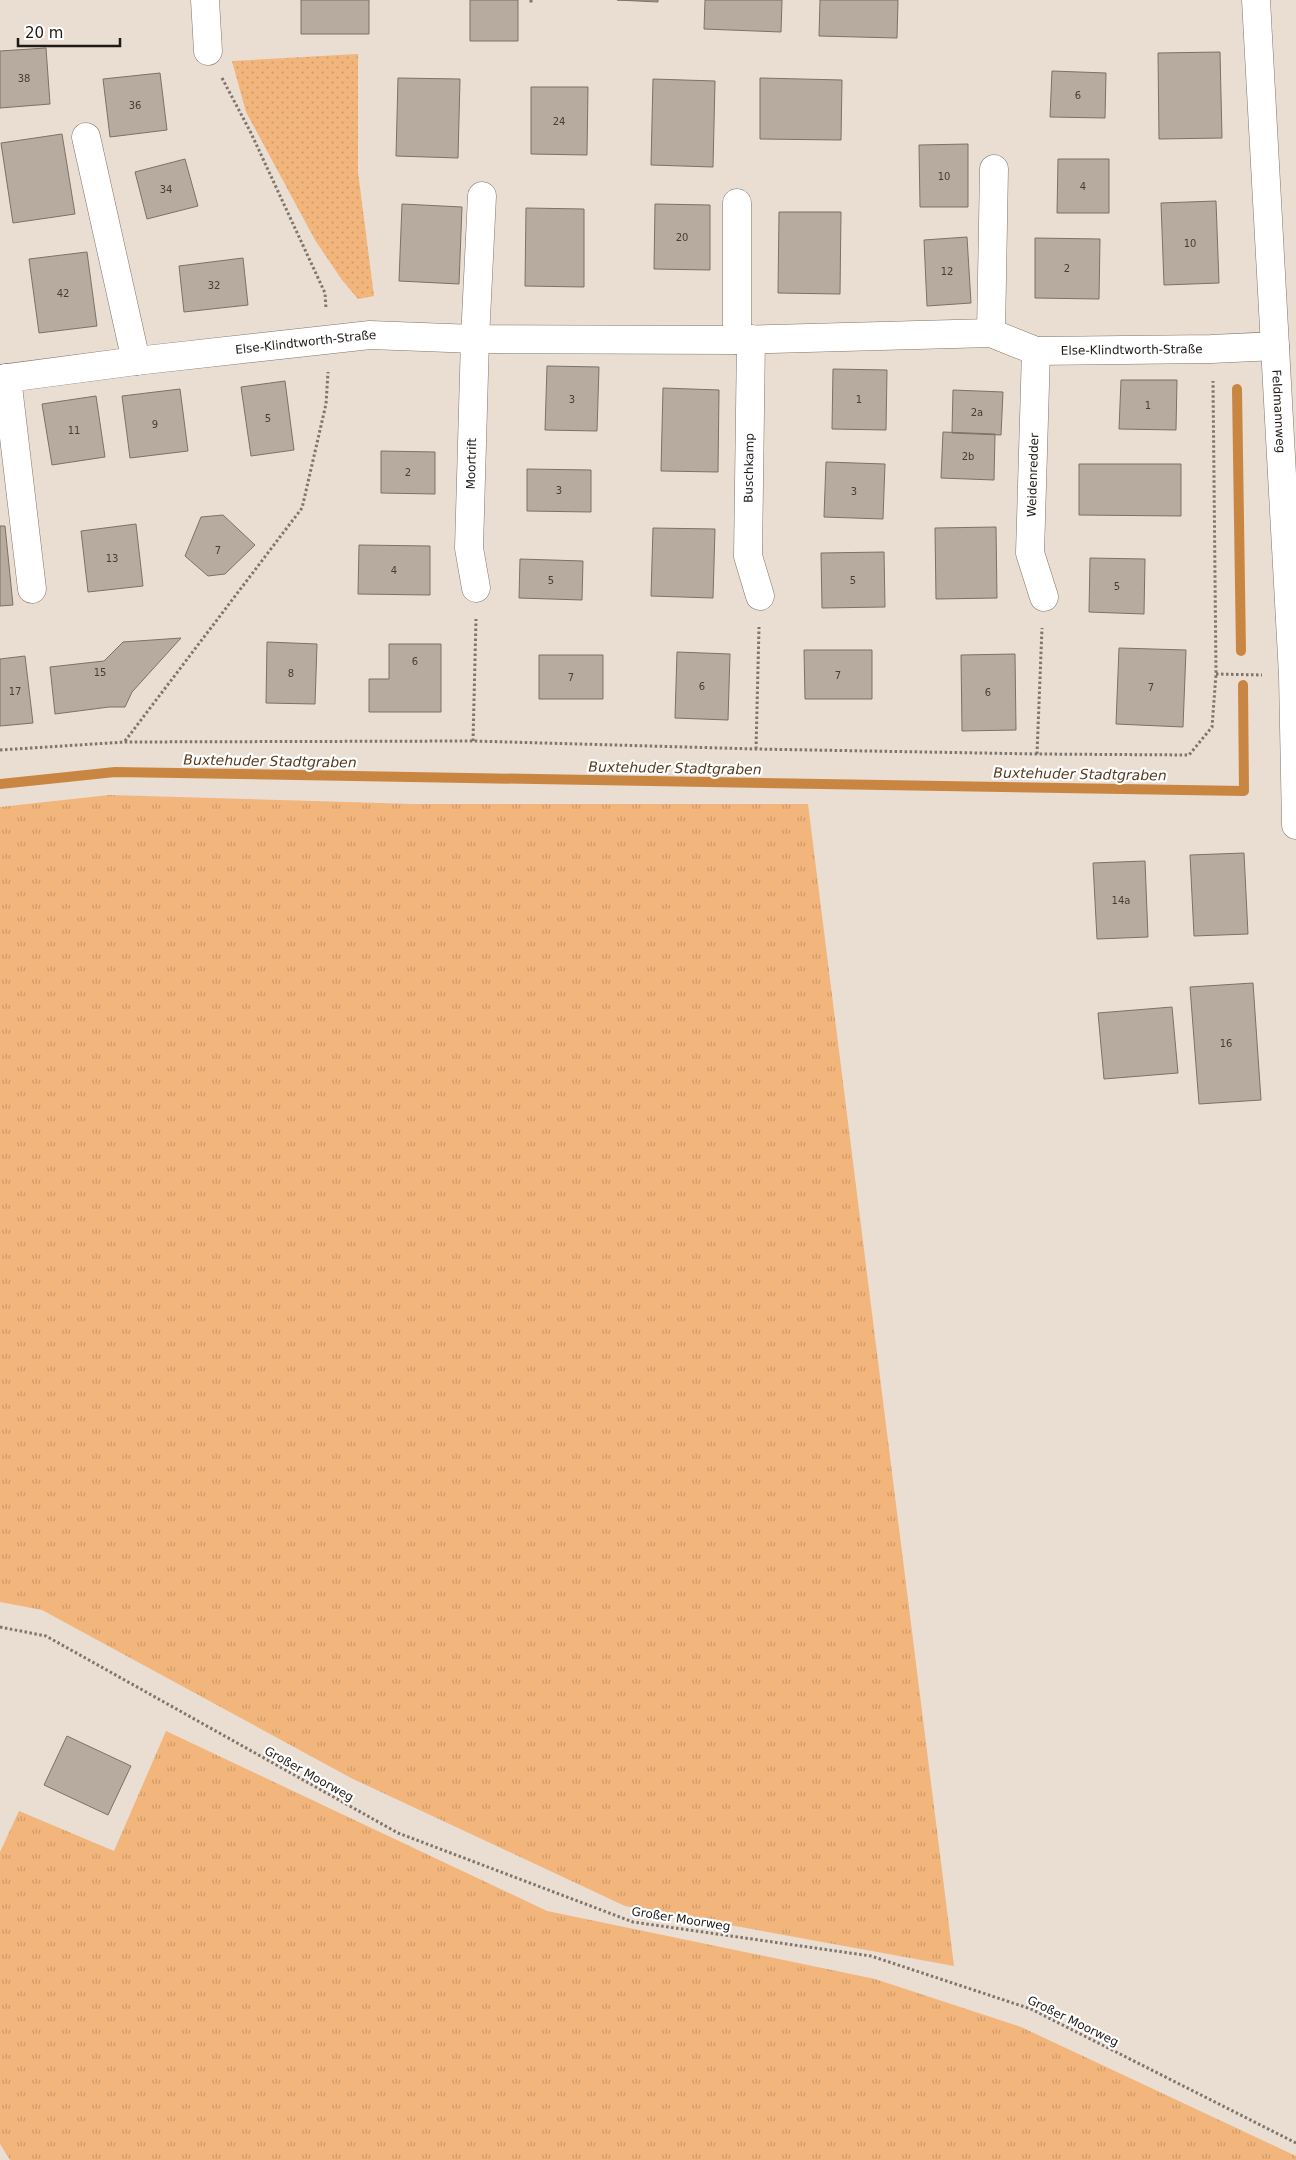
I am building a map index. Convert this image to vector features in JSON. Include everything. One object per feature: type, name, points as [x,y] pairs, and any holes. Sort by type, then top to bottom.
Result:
[{"type":"street","points":[[205,0],[208,51]]},
{"type":"street","name":"Feldmannweg","points":[[1256,0],[1294,675],[1296,825]]},
{"type":"street","points":[[86,137],[136,361]]},
{"type":"street","points":[[991,333],[994,169]]},
{"type":"street","points":[[474,339],[482,196]]},
{"type":"street","points":[[737,203],[744,339]]},
{"type":"street","name":"Else-Klindtworth-Straße","points":[[32,589],[3,379],[136,361],[330,341],[370,335],[474,339],[744,339],[991,333],[1036,351],[1211,349],[1275,346]]},
{"type":"street","name":"Moortrift","points":[[474,339],[469,548],[476,588]]},
{"type":"street","name":"Buschkamp","points":[[744,339],[748,556],[760,596]]},
{"type":"street","name":"Weidenredder","points":[[1036,351],[1030,553],[1044,598]]},
{"type":"path","points":[[125,742],[302,508],[326,404],[330,341],[325,293],[250,133],[208,51]]},
{"type":"path","points":[[0,750],[125,742],[472,740],[756,749],[1189,755],[1212,728],[1216,674],[1213,376],[1211,349]]},
{"type":"path","points":[[472,740],[476,652],[476,588]]},
{"type":"path","points":[[756,749],[760,596]]},
{"type":"path","points":[[1037,754],[1044,598]]},
{"type":"path","points":[[1216,674],[1270,675]]},
{"type":"path","name":"Großer Moorweg","points":[[0,1626],[46,1636],[398,1833],[633,1922],[871,1956],[1031,2009],[1296,2143]]},
{"type":"green space","points":[[358,54],[358,172],[374,296],[358,299],[342,280],[315,240],[246,112],[232,61]]},
{"type":"green space","points":[[109,795],[413,804],[808,804],[954,1966],[625,1906],[351,1778],[42,1610],[0,1602],[0,807]]},
{"type":"green space","points":[[166,1731],[547,1911],[875,1979],[1021,2027],[1296,2156],[1296,2160],[10,2160],[0,2144],[0,1852],[19,1811],[114,1851]]},
{"type":"building","points":[[301,0],[369,0],[369,34],[301,34]]},
{"type":"building","points":[[470,0],[518,0],[518,41],[470,41]]},
{"type":"building","points":[[617,0],[658,0],[658,2]]},
{"type":"building","points":[[705,0],[782,0],[781,32],[704,29]]},
{"type":"building","points":[[820,0],[898,0],[897,38],[819,36]]},
{"type":"building","points":[[46,48],[50,104],[0,108],[0,51]]},
{"type":"building","points":[[1220,52],[1222,138],[1159,139],[1158,53]]},
{"type":"building","points":[[1052,71],[1106,73],[1105,118],[1050,117]]},
{"type":"building","points":[[160,73],[167,130],[110,137],[103,79]]},
{"type":"building","points":[[398,78],[460,79],[458,158],[396,156]]},
{"type":"building","points":[[760,78],[842,80],[841,140],[760,139]]},
{"type":"building","points":[[653,79],[715,81],[713,167],[651,165]]},
{"type":"building","points":[[531,87],[588,87],[587,155],[531,154]]},
{"type":"building","points":[[62,134],[75,214],[13,223],[1,143]]},
{"type":"building","points":[[968,144],[968,207],[920,207],[919,145]]},
{"type":"building","points":[[185,159],[198,206],[147,219],[135,172]]},
{"type":"building","points":[[1058,159],[1109,159],[1109,213],[1057,213]]},
{"type":"building","points":[[1216,201],[1219,283],[1164,285],[1161,203]]},
{"type":"building","points":[[402,204],[462,207],[459,284],[399,281]]},
{"type":"building","points":[[655,204],[710,205],[710,270],[654,269]]},
{"type":"building","points":[[526,208],[584,209],[584,287],[525,286]]},
{"type":"building","points":[[779,212],[841,212],[840,294],[778,293]]},
{"type":"building","points":[[967,237],[971,303],[927,306],[924,240]]},
{"type":"building","points":[[1035,238],[1100,239],[1099,299],[1035,298]]},
{"type":"building","points":[[87,252],[97,326],[39,333],[29,259]]},
{"type":"building","points":[[243,258],[248,305],[184,312],[179,266]]},
{"type":"building","points":[[547,366],[599,367],[597,431],[545,430]]},
{"type":"building","points":[[833,369],[887,370],[886,430],[832,429]]},
{"type":"building","points":[[1121,380],[1177,380],[1176,430],[1119,429]]},
{"type":"building","points":[[285,381],[294,450],[251,456],[241,387]]},
{"type":"building","points":[[663,388],[719,390],[718,472],[661,471]]},
{"type":"building","points":[[180,389],[188,451],[130,458],[122,396]]},
{"type":"building","points":[[953,390],[1003,392],[1001,435],[952,433]]},
{"type":"building","points":[[96,396],[105,457],[52,465],[42,404]]},
{"type":"building","points":[[943,432],[995,434],[994,480],[941,478]]},
{"type":"building","points":[[381,451],[435,452],[435,494],[381,493]]},
{"type":"building","points":[[826,462],[885,464],[883,519],[824,517]]},
{"type":"building","points":[[1079,464],[1181,464],[1181,516],[1079,515]]},
{"type":"building","points":[[527,469],[591,470],[591,512],[527,511]]},
{"type":"building","points":[[223,515],[255,545],[225,574],[208,576],[185,556],[201,517]]},
{"type":"building","points":[[136,524],[143,586],[88,592],[81,531]]},
{"type":"building","points":[[0,526],[5,526],[13,605],[0,606]]},
{"type":"building","points":[[996,527],[997,598],[936,599],[935,528]]},
{"type":"building","points":[[653,528],[715,529],[713,598],[651,596]]},
{"type":"building","points":[[359,545],[430,546],[430,595],[358,594]]},
{"type":"building","points":[[884,552],[885,607],[822,608],[821,553]]},
{"type":"building","points":[[1090,558],[1145,559],[1144,614],[1089,612]]},
{"type":"building","points":[[520,559],[583,561],[582,600],[519,598]]},
{"type":"building","points":[[181,638],[132,692],[125,707],[109,707],[55,714],[50,667],[104,661],[123,642]]},
{"type":"building","points":[[267,642],[317,644],[315,704],[266,703]]},
{"type":"building","points":[[389,644],[441,644],[441,712],[369,712],[369,679],[389,679]]},
{"type":"building","points":[[1119,648],[1186,650],[1183,727],[1116,724]]},
{"type":"building","points":[[804,650],[872,650],[872,699],[805,699]]},
{"type":"building","points":[[677,652],[730,654],[728,720],[675,718]]},
{"type":"building","points":[[1015,654],[1016,730],[962,731],[961,655]]},
{"type":"building","points":[[539,655],[603,655],[603,699],[539,699]]},
{"type":"building","points":[[25,656],[33,723],[0,726],[0,659]]},
{"type":"building","points":[[1244,853],[1248,934],[1194,936],[1190,855]]},
{"type":"building","points":[[1145,861],[1148,937],[1097,939],[1093,863]]},
{"type":"building","points":[[1253,983],[1261,1100],[1199,1104],[1190,987]]},
{"type":"building","points":[[1172,1007],[1178,1073],[1104,1079],[1098,1013]]},
{"type":"building","points":[[67,1736],[131,1766],[108,1815],[44,1785]]},
{"type":"waterway","name":"Buxtehuder Stadtgraben","points":[[1237,389],[1241,651]]},
{"type":"waterway","name":"Buxtehuder Stadtgraben","points":[[0,784],[115,772],[1244,791],[1243,685]]}]
